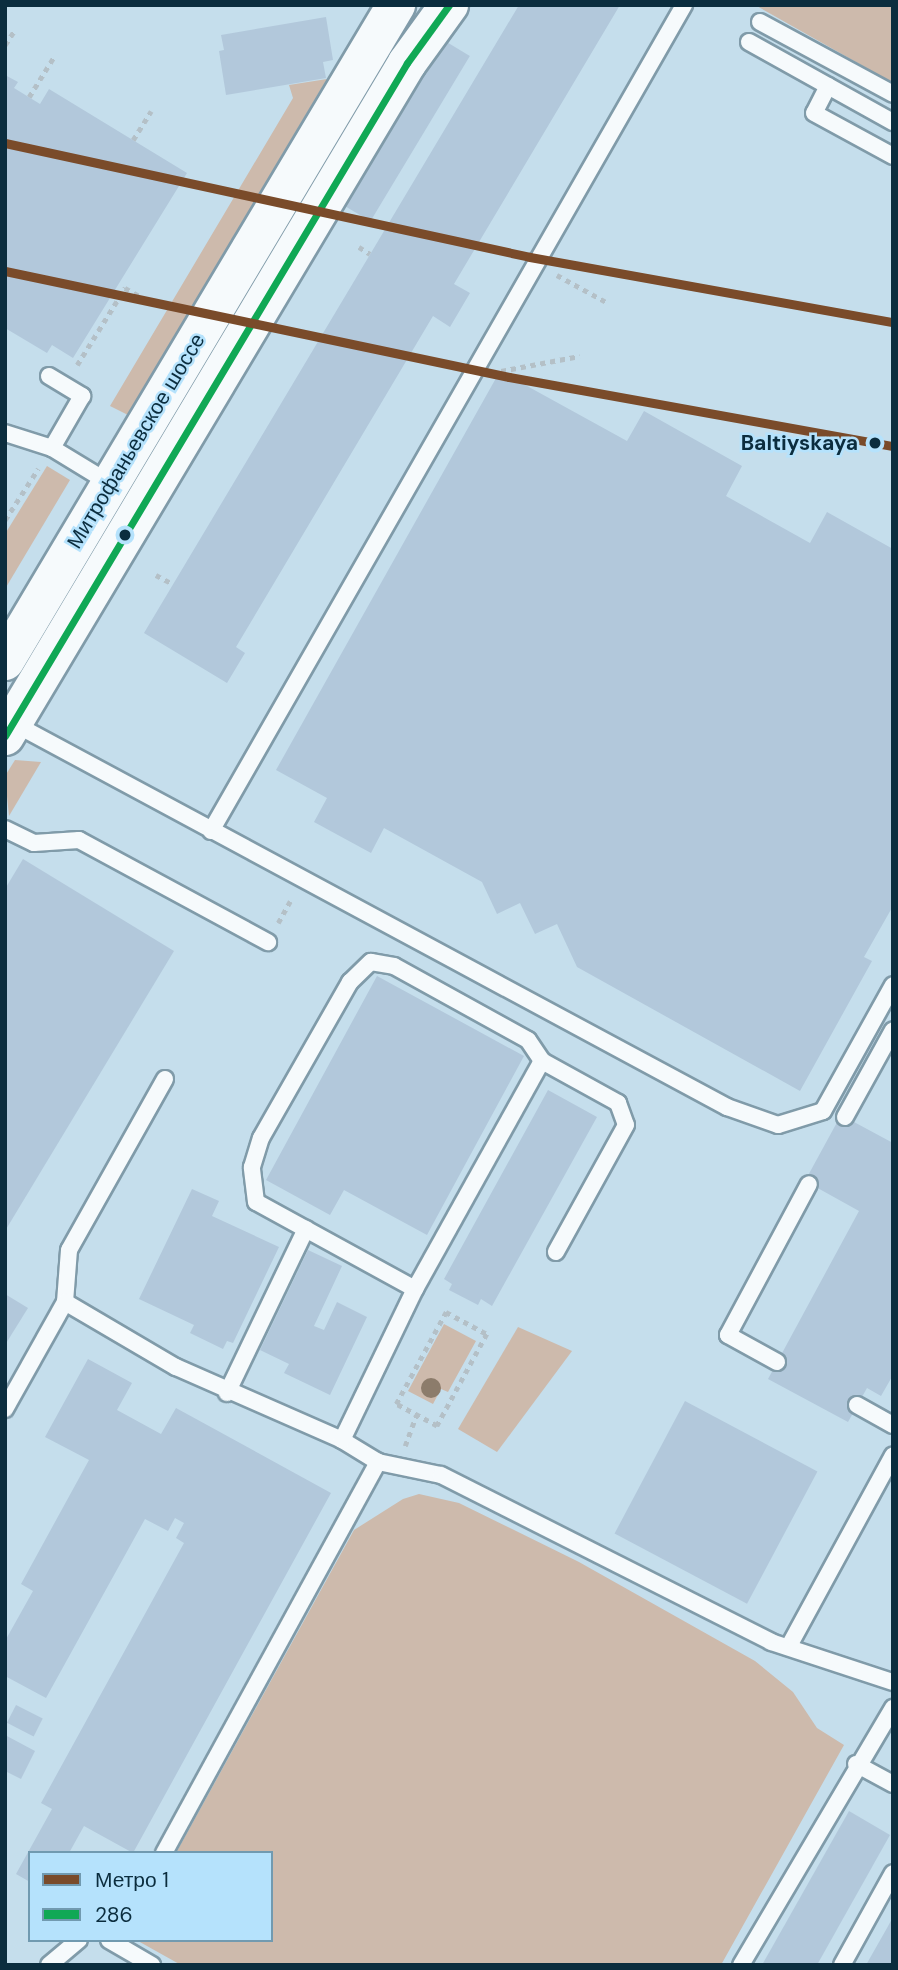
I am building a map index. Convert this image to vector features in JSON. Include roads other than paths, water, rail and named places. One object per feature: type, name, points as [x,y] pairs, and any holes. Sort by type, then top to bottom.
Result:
[{"type":"main road","name":"Митрофаньевское шоссе","points":[[5,661],[396,5]]},
{"type":"main road","name":"Митрофаньевское шоссе","points":[[9,730],[407,63],[449,5]]},
{"type":"lane","points":[[211,831],[684,5]]},
{"type":"lane","points":[[760,22],[893,94]]},
{"type":"lane","points":[[749,42],[893,122]]},
{"type":"lane","points":[[828,86],[814,113],[893,156]]},
{"type":"lane","points":[[49,376],[82,396],[52,448]]},
{"type":"lane","points":[[5,432],[52,448],[111,484]]},
{"type":"lane","points":[[9,730],[211,831],[727,1107],[778,1125],[823,1111],[893,985]]},
{"type":"lane","points":[[5,829],[34,843],[79,840],[268,942]]},
{"type":"lane","points":[[415,1289],[256,1202],[252,1167],[261,1138],[349,982],[371,962],[394,966],[528,1040],[542,1061],[618,1103],[626,1125],[556,1252]]},
{"type":"lane","points":[[845,1117],[893,1030]]},
{"type":"lane","points":[[342,1440],[415,1289],[542,1061]]},
{"type":"lane","points":[[5,1409],[65,1302],[69,1250],[165,1079]]},
{"type":"lane","points":[[777,1362],[728,1335],[809,1184]]},
{"type":"lane","points":[[227,1393],[306,1229]]},
{"type":"lane","points":[[65,1302],[227,1393],[342,1440],[378,1462],[441,1475],[657,1588],[789,1646],[893,1682]]},
{"type":"lane","points":[[858,1405],[893,1425]]},
{"type":"lane","points":[[789,1646],[893,1455]]},
{"type":"lane","points":[[165,1851],[378,1462]]},
{"type":"lane","points":[[741,1965],[856,1764],[893,1708]]},
{"type":"lane","points":[[856,1764],[893,1784]]},
{"type":"lane","points":[[842,1965],[893,1873]]},
{"type":"lane","points":[[49,1965],[77,1942]]},
{"type":"lane","points":[[112,1942],[152,1965]]},
{"type":"metro line","name":"1","points":[[5,143],[530,257],[893,322]]},
{"type":"metro line","name":"1","points":[[5,271],[509,377],[893,446]]},
{"type":"place","name":"Baltiyskaya","points":[[875,443]]}]
